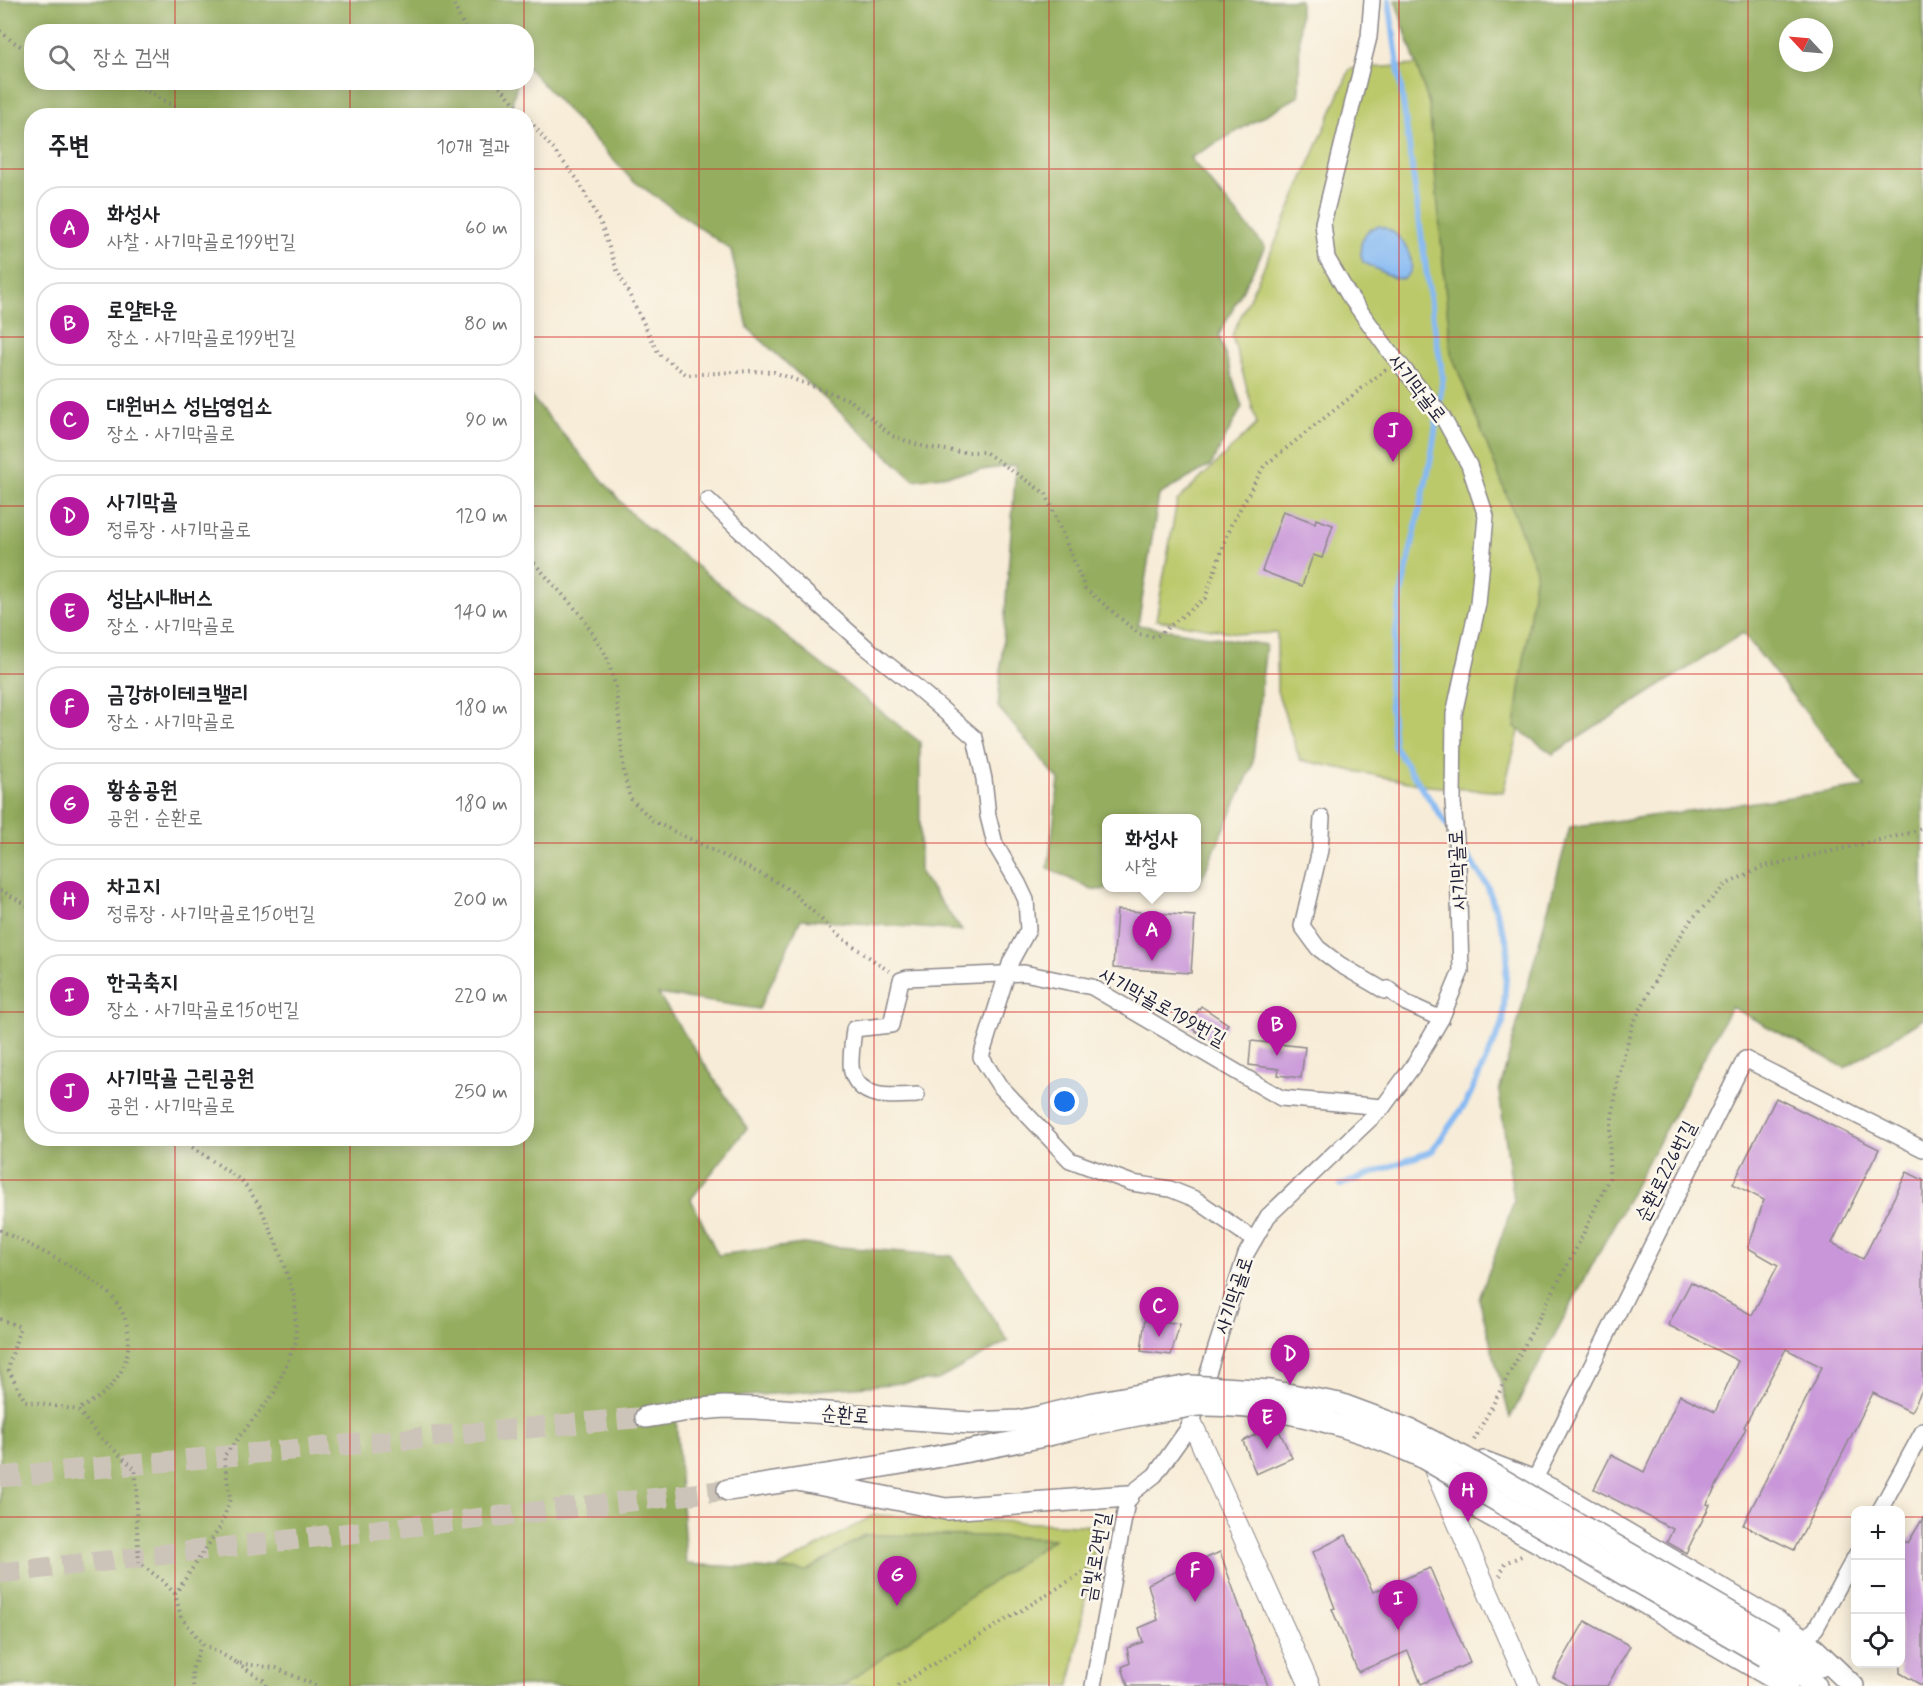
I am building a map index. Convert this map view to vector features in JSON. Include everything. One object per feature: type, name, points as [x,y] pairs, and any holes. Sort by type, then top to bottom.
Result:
[{"type":"main road","points":[[728,1490],[960,1454],[1046,1426],[1108,1400],[1190,1386],[1271,1391],[1340,1404],[1410,1430],[1465,1458],[1769,1647],[1854,1686]]},
{"type":"main road","name":"순환로","points":[[646,1417],[724,1407],[970,1423],[1019,1421],[1046,1426]]},
{"type":"main road","points":[[1420,1439],[1534,1481],[1567,1498],[1805,1640],[1854,1686]]},
{"type":"main road","points":[[1420,1439],[1481,1510],[1787,1686]]},
{"type":"main road","points":[[797,1480],[946,1509],[1128,1496]]},
{"type":"main road","points":[[1769,1647],[1816,1686]]},
{"type":"street","name":"사기막골로","points":[[1192,1423],[1246,1254],[1268,1216],[1383,1107],[1416,1062],[1442,1019],[1461,971],[1458,865],[1453,802],[1454,714],[1478,604],[1486,516],[1469,465],[1442,416],[1396,360],[1348,294],[1327,258],[1323,223],[1369,37],[1372,0]]},
{"type":"street","points":[[708,500],[867,648],[975,738],[994,844],[1026,900],[1028,930],[1009,967],[981,1057],[999,1085],[1070,1160],[1132,1183],[1170,1189],[1195,1199],[1254,1240]]},
{"type":"street","points":[[1322,818],[1320,850],[1302,926],[1318,948],[1339,964],[1385,991],[1388,989],[1406,1003],[1442,1019]]},
{"type":"street","name":"사기막골로199번길","points":[[901,980],[1009,967],[1024,974],[1092,987],[1281,1098],[1383,1107]]},
{"type":"street","points":[[901,980],[891,1025],[854,1029],[852,1071],[860,1085],[872,1095],[917,1095]]},
{"type":"street","name":"순환로226번길","points":[[1534,1481],[1745,1059],[1923,1149]]},
{"type":"street","points":[[1201,1390],[1245,1392],[1328,1404],[1420,1439],[1529,1686]]},
{"type":"street","points":[[1192,1423],[1310,1686]]},
{"type":"street","name":"금빛로2번길","points":[[1093,1686],[1128,1496],[1155,1475],[1192,1423]]},
{"type":"street","points":[[1882,1506],[1923,1431]]},
{"type":"street","points":[[1805,1640],[1816,1628],[1853,1560]]},
{"type":"path","points":[[451,0],[463,24]]},
{"type":"path","points":[[0,31],[24,47]]},
{"type":"path","points":[[145,90],[178,108]]},
{"type":"path","points":[[503,90],[519,108]]},
{"type":"path","points":[[534,126],[578,180],[601,224],[616,270],[659,354],[687,375],[750,371],[774,372],[850,400],[892,436],[926,447],[960,452],[985,452],[1046,494],[1085,588],[1139,634],[1156,637],[1205,598],[1232,525],[1264,466],[1396,360]]},
{"type":"path","points":[[534,563],[580,615],[607,657],[616,688],[624,773],[630,798],[654,821],[775,880],[791,891],[839,936],[901,980]]},
{"type":"path","points":[[1466,1456],[1580,1240],[1609,1178],[1610,1131],[1618,1078],[1632,1026],[1664,963],[1690,921],[1725,885],[1762,867],[1910,833],[1923,827]]},
{"type":"path","points":[[0,891],[4,891],[24,903]]},
{"type":"path","points":[[175,1594],[221,1526],[230,1499],[224,1456],[274,1393],[296,1342],[295,1298],[277,1245],[260,1206],[242,1181],[191,1146]]},
{"type":"path","points":[[0,1230],[86,1277],[107,1292],[117,1303],[127,1323],[130,1339],[127,1362],[114,1383],[102,1395],[78,1410],[25,1401],[8,1369],[20,1327],[0,1319]]},
{"type":"path","points":[[78,1410],[96,1433],[135,1469],[139,1563],[162,1580],[175,1594],[181,1617],[202,1644],[263,1680],[266,1686]]},
{"type":"path","points":[[898,1686],[1118,1550]]},
{"type":"path","points":[[1500,1577],[1505,1563],[1530,1552]]},
{"type":"path","points":[[193,1686],[192,1670],[202,1644]]},
{"type":"path","points":[[237,1663],[276,1668],[317,1686]]},
{"type":"green space","points":[[0,0],[1300,0],[1299,96],[1190,158],[1265,247],[1219,335],[1242,407],[1211,465],[1159,495],[1138,625],[1266,645],[1252,767],[1201,881],[1201,814],[1102,814],[1102,890],[1092,890],[1048,868],[1059,780],[998,707],[1016,465],[914,480],[748,328],[731,250],[631,179],[534,75],[534,24],[24,24],[24,90],[515,90],[511,108],[24,108],[24,1146],[534,1146],[534,400],[634,517],[920,742],[920,873],[962,931],[801,919],[759,1009],[658,994],[747,1128],[691,1199],[718,1255],[803,1244],[952,1256],[1008,1341],[938,1380],[675,1402],[686,1564],[807,1571],[864,1535],[1054,1539],[842,1686],[0,1686]]},
{"type":"green space","points":[[1395,0],[1923,0],[1923,1019],[1845,1068],[1731,1007],[1510,1418],[1479,1299],[1514,1201],[1499,1092],[1570,827],[1865,787],[1743,633],[1553,754],[1515,727],[1536,570],[1451,353],[1429,104]]},
{"type":"green space","points":[[1452,63],[1580,502],[1503,792],[1428,786],[1300,760],[1277,691],[1277,633],[1243,634],[1156,620],[1177,501],[1257,424],[1232,335],[1276,241],[1350,69]]},
{"type":"green space","points":[[874,1515],[1098,1526],[1070,1686],[567,1686]]},
{"type":"water","points":[[1379,226],[1392,232],[1407,249],[1411,271],[1404,279],[1394,278],[1363,262],[1362,240],[1368,231]]},
{"type":"building","points":[[1283,511],[1315,523],[1316,519],[1333,525],[1322,558],[1313,555],[1302,586],[1262,571]]},
{"type":"building","points":[[1117,910],[1195,916],[1191,973],[1113,968]]},
{"type":"building","points":[[1201,1006],[1228,1024],[1215,1043],[1188,1026]]},
{"type":"building","points":[[1251,1041],[1305,1047],[1301,1078],[1278,1075],[1279,1069],[1249,1065]]},
{"type":"building","points":[[1776,1098],[1879,1149],[1832,1243],[1863,1259],[1907,1172],[1923,1180],[1923,1388],[1911,1412],[1873,1393],[1794,1550],[1743,1525],[1822,1367],[1786,1349],[1744,1427],[1746,1428],[1707,1504],[1710,1505],[1686,1553],[1667,1542],[1673,1529],[1594,1489],[1611,1455],[1644,1472],[1680,1395],[1715,1412],[1738,1361],[1668,1325],[1691,1282],[1752,1315],[1778,1265],[1748,1248],[1764,1200],[1733,1184]]},
{"type":"building","points":[[1145,1318],[1180,1324],[1171,1355],[1141,1351]]},
{"type":"building","points":[[1276,1424],[1292,1458],[1256,1474],[1243,1441]]},
{"type":"building","points":[[1923,1518],[1923,1686],[1900,1673],[1900,1668],[1905,1668],[1905,1542],[1908,1543]]},
{"type":"building","points":[[1346,1535],[1373,1592],[1430,1568],[1470,1663],[1421,1684],[1408,1651],[1358,1672],[1332,1609],[1335,1608],[1313,1552]]},
{"type":"building","points":[[1220,1552],[1268,1686],[1128,1686],[1122,1667],[1130,1663],[1127,1648],[1143,1642],[1139,1628],[1158,1620],[1148,1584]]},
{"type":"building","points":[[1585,1621],[1630,1646],[1607,1686],[1570,1686],[1553,1677]]},
{"type":"waterway","points":[[1389,0],[1432,313],[1443,377],[1431,458],[1401,595],[1389,685],[1394,746],[1451,831]]},
{"type":"waterway","points":[[1341,1185],[1432,1151],[1466,1103],[1503,1023],[1508,945],[1487,885],[1460,845]]},
{"type":"tunnel","points":[[0,1477],[646,1417]]},
{"type":"tunnel","points":[[0,1573],[728,1490]]},
{"type":"place","name":"사기막골 근린공원","points":[[1393,462]]},
{"type":"place","name":"화성사","points":[[1152,961]]},
{"type":"place","name":"로얄타운","points":[[1277,1056]]},
{"type":"place","name":"대원버스 성남영업소","points":[[1159,1337]]},
{"type":"place","name":"사기막골","points":[[1290,1385]]},
{"type":"place","name":"성남시내버스","points":[[1267,1449]]},
{"type":"place","name":"차고지","points":[[1468,1522]]},
{"type":"place","name":"금강하이테크밸리","points":[[1195,1602]]},
{"type":"place","name":"황송공원","points":[[897,1606]]},
{"type":"place","name":"한국축지","points":[[1398,1630]]}]
